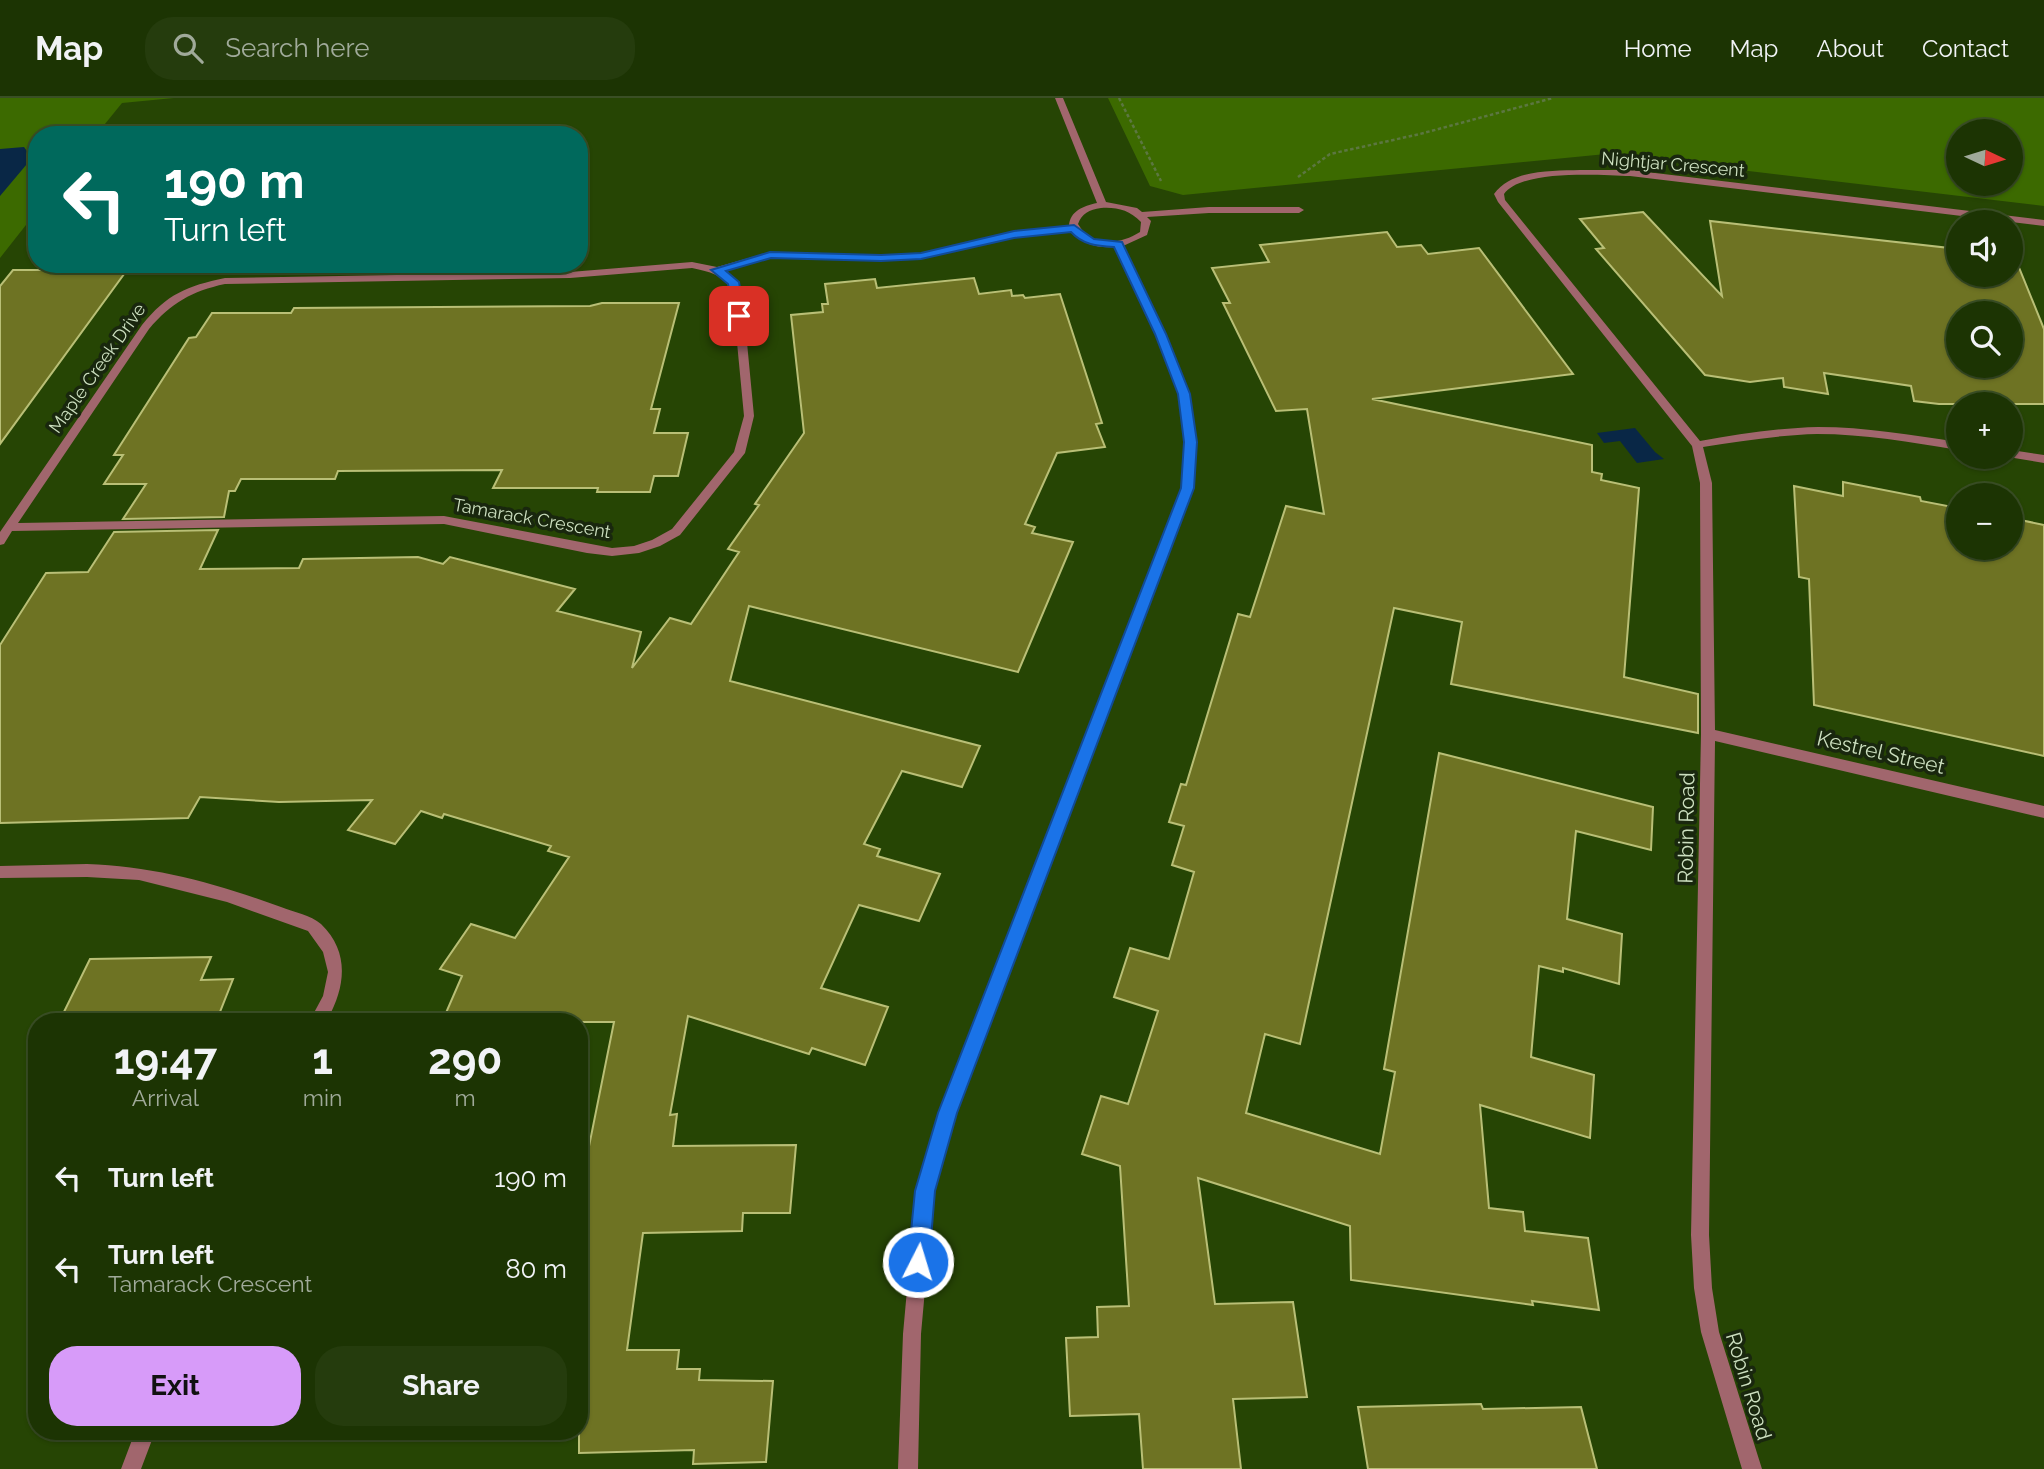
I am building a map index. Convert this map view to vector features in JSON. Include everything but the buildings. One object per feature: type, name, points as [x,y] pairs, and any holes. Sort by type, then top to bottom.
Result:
[{"type":"street","points":[[1059,98],[1102,205]]},
{"type":"street","name":"Nightjar Crescent","points":[[1697,445],[1500,200],[1499,194],[1504,184],[1518,179],[1569,174],[1630,173],[2044,223]]},
{"type":"street","points":[[1142,215],[1146,221],[1144,233],[1129,243],[1092,242],[1082,237],[1074,228],[1074,218],[1080,212],[1102,205],[1124,207],[1142,215],[1209,210],[1299,210]]},
{"type":"street","points":[[717,270],[770,255],[881,258],[921,256],[1014,235],[1074,228]]},
{"type":"street","points":[[908,1469],[912,1334],[925,1191],[948,1113],[992,994],[1187,488],[1190,442],[1184,394],[1160,334],[1118,244]]},
{"type":"street","name":"Maple Creek Drive","points":[[0,541],[157,311],[186,291],[225,281],[570,275],[678,265],[717,270]]},
{"type":"street","name":"Tamarack Crescent","points":[[9,527],[444,520],[612,552],[635,550],[656,543],[676,532],[723,476],[739,453],[749,416],[737,290],[734,282],[717,270]]},
{"type":"street","points":[[1697,445],[1833,430],[1946,444]]},
{"type":"street","name":"Robin Road","points":[[1697,445],[1706,483],[1708,734],[1700,1235],[1703,1288],[1719,1367],[1752,1469]]},
{"type":"street","points":[[2023,456],[2044,459]]},
{"type":"street","name":"Kestrel Street","points":[[1708,734],[2044,812]]},
{"type":"street","points":[[0,872],[100,870],[140,874],[176,882],[313,926],[327,940],[334,956],[336,977],[332,996],[322,1013]]},
{"type":"street","points":[[131,1469],[142,1440]]},
{"type":"path","points":[[1119,98],[1161,181]]},
{"type":"path","points":[[1288,178],[1301,177],[1330,154],[1420,134],[1553,98]]},
{"type":"green space","points":[[0,98],[174,98],[122,103],[103,126],[28,126],[28,222],[0,258]]},
{"type":"green space","points":[[1108,98],[2044,98],[2044,206],[1960,196],[2023,196],[2023,119],[1946,119],[1946,194],[1606,154],[1183,195],[1150,186]]},
{"type":"water","points":[[24,147],[28,152],[28,163],[0,196],[0,149]]},
{"type":"water","points":[[1635,428],[1664,459],[1637,463],[1620,441],[1604,443],[1597,433]]},
{"type":"route","points":[[739,316],[734,282],[717,270],[770,255],[881,258],[921,256],[1014,235],[1074,228],[1082,237],[1092,242],[1118,244],[1160,334],[1184,394],[1190,442],[1187,488],[948,1113],[925,1191],[918,1262]]}]
